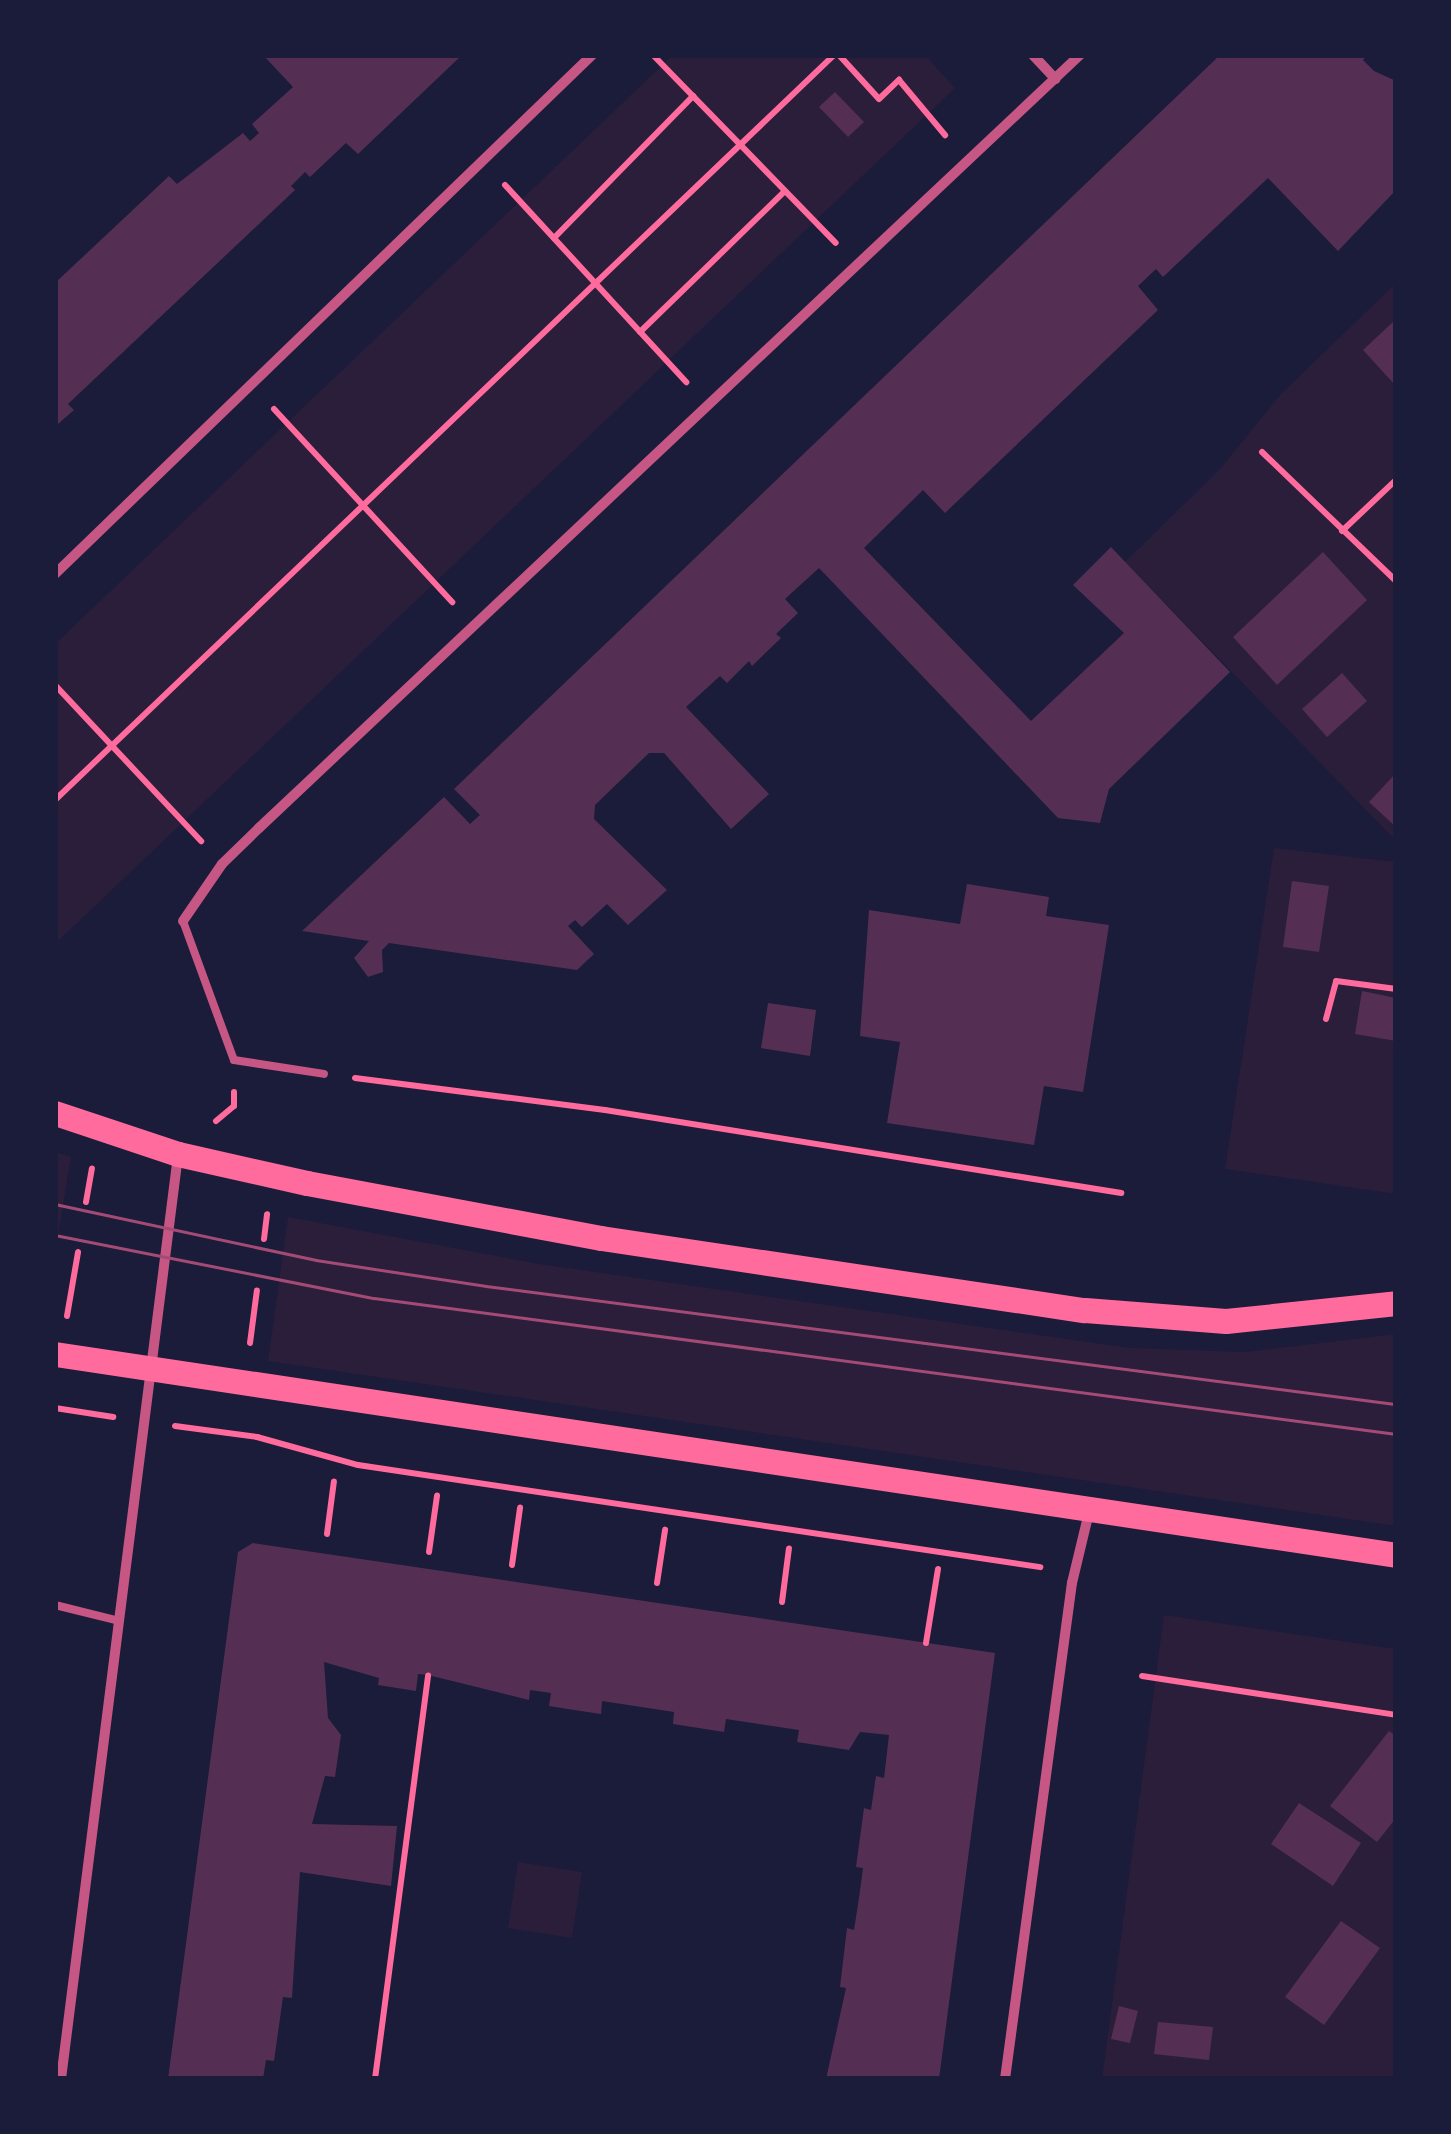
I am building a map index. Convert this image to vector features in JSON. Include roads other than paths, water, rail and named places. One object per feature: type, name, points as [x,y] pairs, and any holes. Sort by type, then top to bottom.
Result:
[{"type":"main road","points":[[55,1114],[178,1154],[601,1238],[1085,1310],[1226,1321],[1396,1304]]},
{"type":"main road","points":[[55,1354],[148,1372],[1396,1555]]},
{"type":"street","points":[[55,574],[592,55]]},
{"type":"street","points":[[1033,55],[1055,78]]},
{"type":"street","points":[[184,921],[222,864],[1080,55]]},
{"type":"street","points":[[61,2079],[178,1154]]},
{"type":"street","points":[[1006,2079],[1072,1582],[1089,1511]]},
{"type":"lane","points":[[184,921],[234,1060],[324,1074]]},
{"type":"lane","points":[[55,1605],[119,1621]]},
{"type":"tram line","points":[[55,1204],[316,1260],[486,1286],[1396,1404]]},
{"type":"tram line","points":[[55,1235],[374,1298],[1396,1434]]}]
